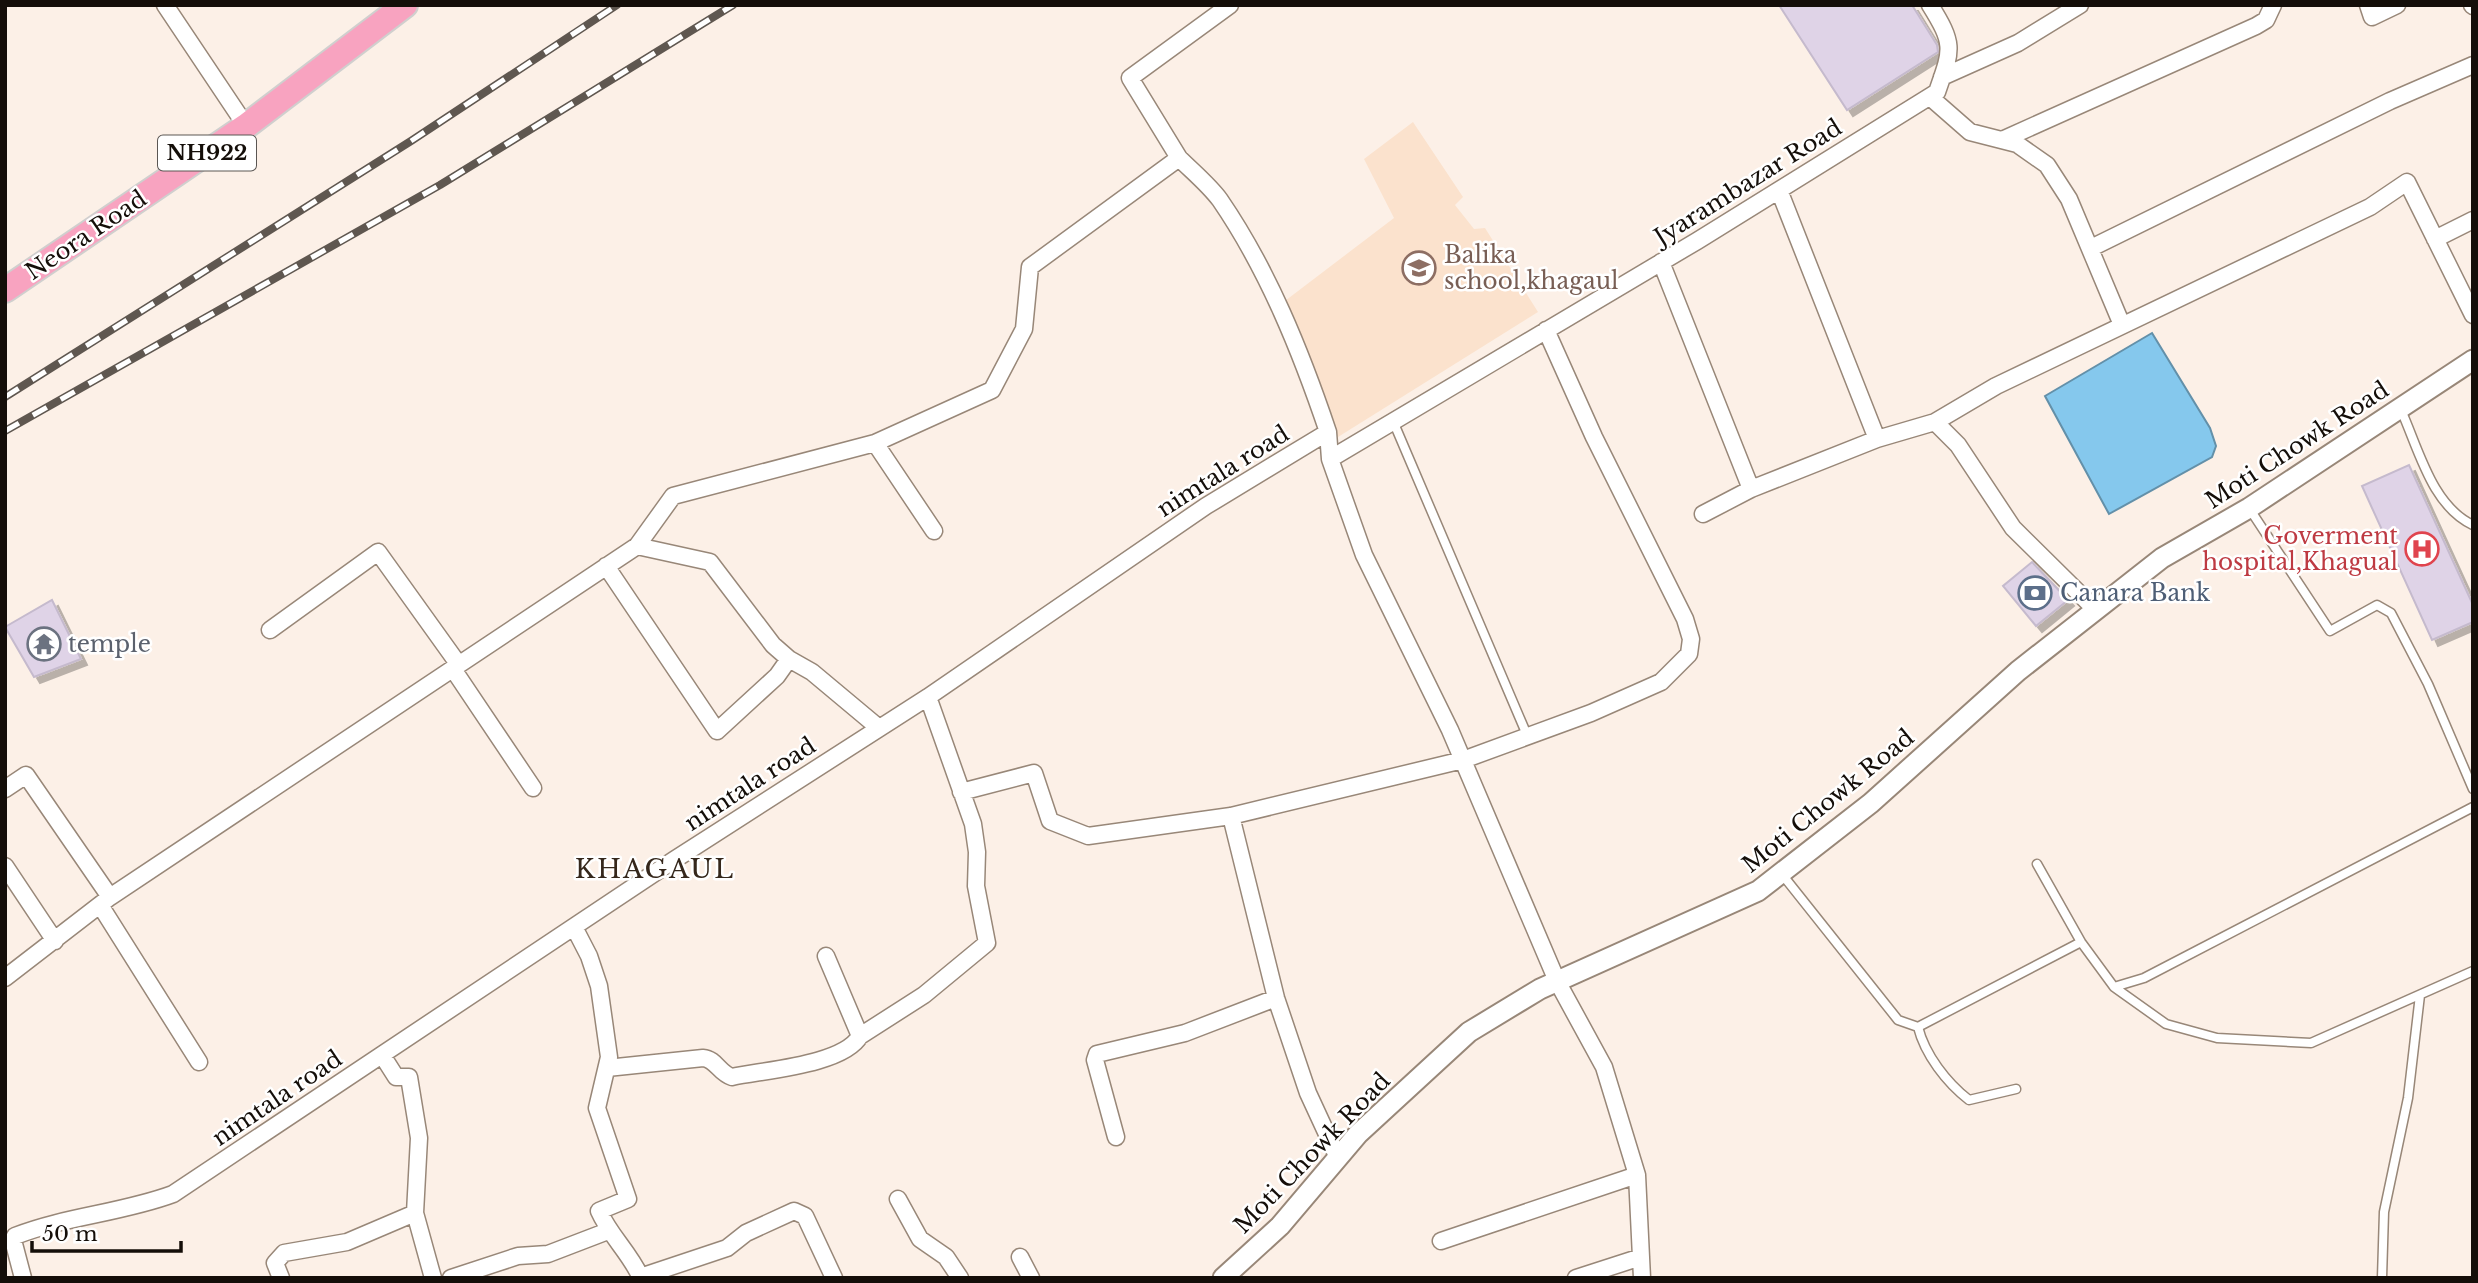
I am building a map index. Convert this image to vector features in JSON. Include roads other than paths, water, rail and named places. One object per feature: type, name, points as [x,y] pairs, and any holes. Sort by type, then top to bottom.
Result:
[{"type":"main road","name":"Neora Road","points":[[5,290],[246,126],[405,6]]},
{"type":"street","points":[[165,5],[246,126]]},
{"type":"street","points":[[1230,5],[1170,46],[1130,78],[1179,158],[1219,198],[1265,278],[1311,382],[1328,432],[1330,459],[1364,555],[1463,760],[1557,981],[1604,1067],[1637,1175],[1642,1278]]},
{"type":"street","points":[[1930,5],[1946,30],[1951,52],[1936,89],[1970,132],[2032,152],[2047,164],[2064,189],[2122,325]]},
{"type":"street","name":"Jyarambazar Road","points":[[1330,459],[1661,262],[1936,89],[2080,5]]},
{"type":"street","points":[[2001,140],[2256,26],[2266,20],[2273,5]]},
{"type":"street","points":[[2368,5],[2372,17],[2397,5]]},
{"type":"street","points":[[2091,248],[2390,101],[2473,65]]},
{"type":"street","points":[[5,978],[105,901],[637,546],[673,496],[875,443],[992,390],[1024,329],[1030,267],[1179,158]]},
{"type":"street","points":[[1703,514],[1751,489],[1877,439],[1935,422],[1996,386],[2370,207],[2407,182],[2473,315]]},
{"type":"street","points":[[1779,190],[1877,439]]},
{"type":"street","points":[[2435,239],[2473,220]]},
{"type":"street","points":[[1661,262],[1751,489]]},
{"type":"street","points":[[961,792],[1034,773],[1050,821],[1088,836],[1231,816],[1463,760],[1591,713],[1661,682],[1689,654],[1691,639],[1667,580],[1594,437],[1546,330]]},
{"type":"street","name":"Moti Chowk Road","points":[[1223,1278],[1280,1226],[1358,1134],[1469,1032],[1557,981],[1758,891],[1871,803],[2018,671],[2162,558],[2249,508],[2473,360]]},
{"type":"street","points":[[1935,422],[1958,445],[2013,528],[2096,610]]},
{"type":"street","name":"nimtala road","points":[[23,1278],[13,1240],[15,1236],[43,1225],[144,1205],[173,1194],[928,696],[1206,506],[1328,432]]},
{"type":"street","points":[[875,443],[934,531]]},
{"type":"street","points":[[637,546],[710,562],[772,645],[812,672],[879,728]]},
{"type":"street","points":[[270,630],[378,552],[533,788]]},
{"type":"street","points":[[606,566],[718,731],[777,677],[789,659]]},
{"type":"street","points":[[607,1068],[703,1058],[710,1059],[724,1074],[732,1077],[836,1056],[855,1044],[860,1036],[924,996],[987,943],[976,886],[977,852],[973,824],[928,696]]},
{"type":"street","points":[[5,789],[26,775],[105,901],[200,1062]]},
{"type":"street","points":[[1231,816],[1276,998],[1308,1093],[1338,1158]]},
{"type":"street","points":[[5,866],[55,941]]},
{"type":"street","points":[[574,927],[589,956],[599,986],[609,1056],[597,1108],[628,1199],[599,1211],[607,1231],[635,1265],[640,1277],[727,1248],[746,1233],[794,1211],[805,1216],[834,1278]]},
{"type":"street","points":[[826,956],[860,1036]]},
{"type":"street","points":[[1116,1137],[1095,1060],[1097,1054],[1185,1033],[1276,998]]},
{"type":"street","points":[[382,1055],[396,1077],[409,1077],[419,1138],[415,1213],[433,1278]]},
{"type":"street","points":[[1441,1241],[1637,1175]]},
{"type":"street","points":[[898,1199],[920,1239],[946,1257],[960,1278]]},
{"type":"street","points":[[281,1278],[275,1263],[284,1253],[347,1242],[415,1213]]},
{"type":"street","points":[[451,1278],[518,1256],[548,1254],[607,1231]]},
{"type":"street","points":[[1020,1257],[1031,1278]]},
{"type":"street","points":[[1576,1278],[1641,1257]]},
{"type":"lane","points":[[2399,408],[2441,500],[2455,517],[2473,525]]},
{"type":"lane","points":[[1393,421],[1527,735]]},
{"type":"lane","points":[[2249,508],[2330,631],[2377,605],[2391,613],[2428,684],[2473,789]]},
{"type":"lane","points":[[2114,987],[2144,978],[2473,807]]},
{"type":"lane","points":[[2037,864],[2081,942],[2114,987],[2166,1024],[2217,1038],[2311,1043],[2473,971]]},
{"type":"lane","points":[[1781,873],[1898,1020],[1918,1027],[2081,942]]},
{"type":"lane","points":[[2382,1278],[2384,1212],[2408,1098],[2420,995]]},
{"type":"lane","points":[[1918,1027],[1922,1043],[1955,1089],[1969,1100],[2016,1089]]},
{"type":"water","points":[[2152,333],[2210,428],[2216,446],[2212,457],[2109,514],[2045,396]]},
{"type":"railway","points":[[5,397],[411,141],[617,5]]},
{"type":"railway","points":[[5,431],[440,185],[733,5]]},
{"type":"place","name":"Balika school,khagaul","points":[[1419,268]]},
{"type":"place","name":"Goverment hospital,Khagual","points":[[2422,549]]},
{"type":"place","name":"Canara Bank","points":[[2035,593]]},
{"type":"place","name":"temple","points":[[44,644]]},
{"type":"district","name":"KHAGAUL","points":[[655,869]]}]
